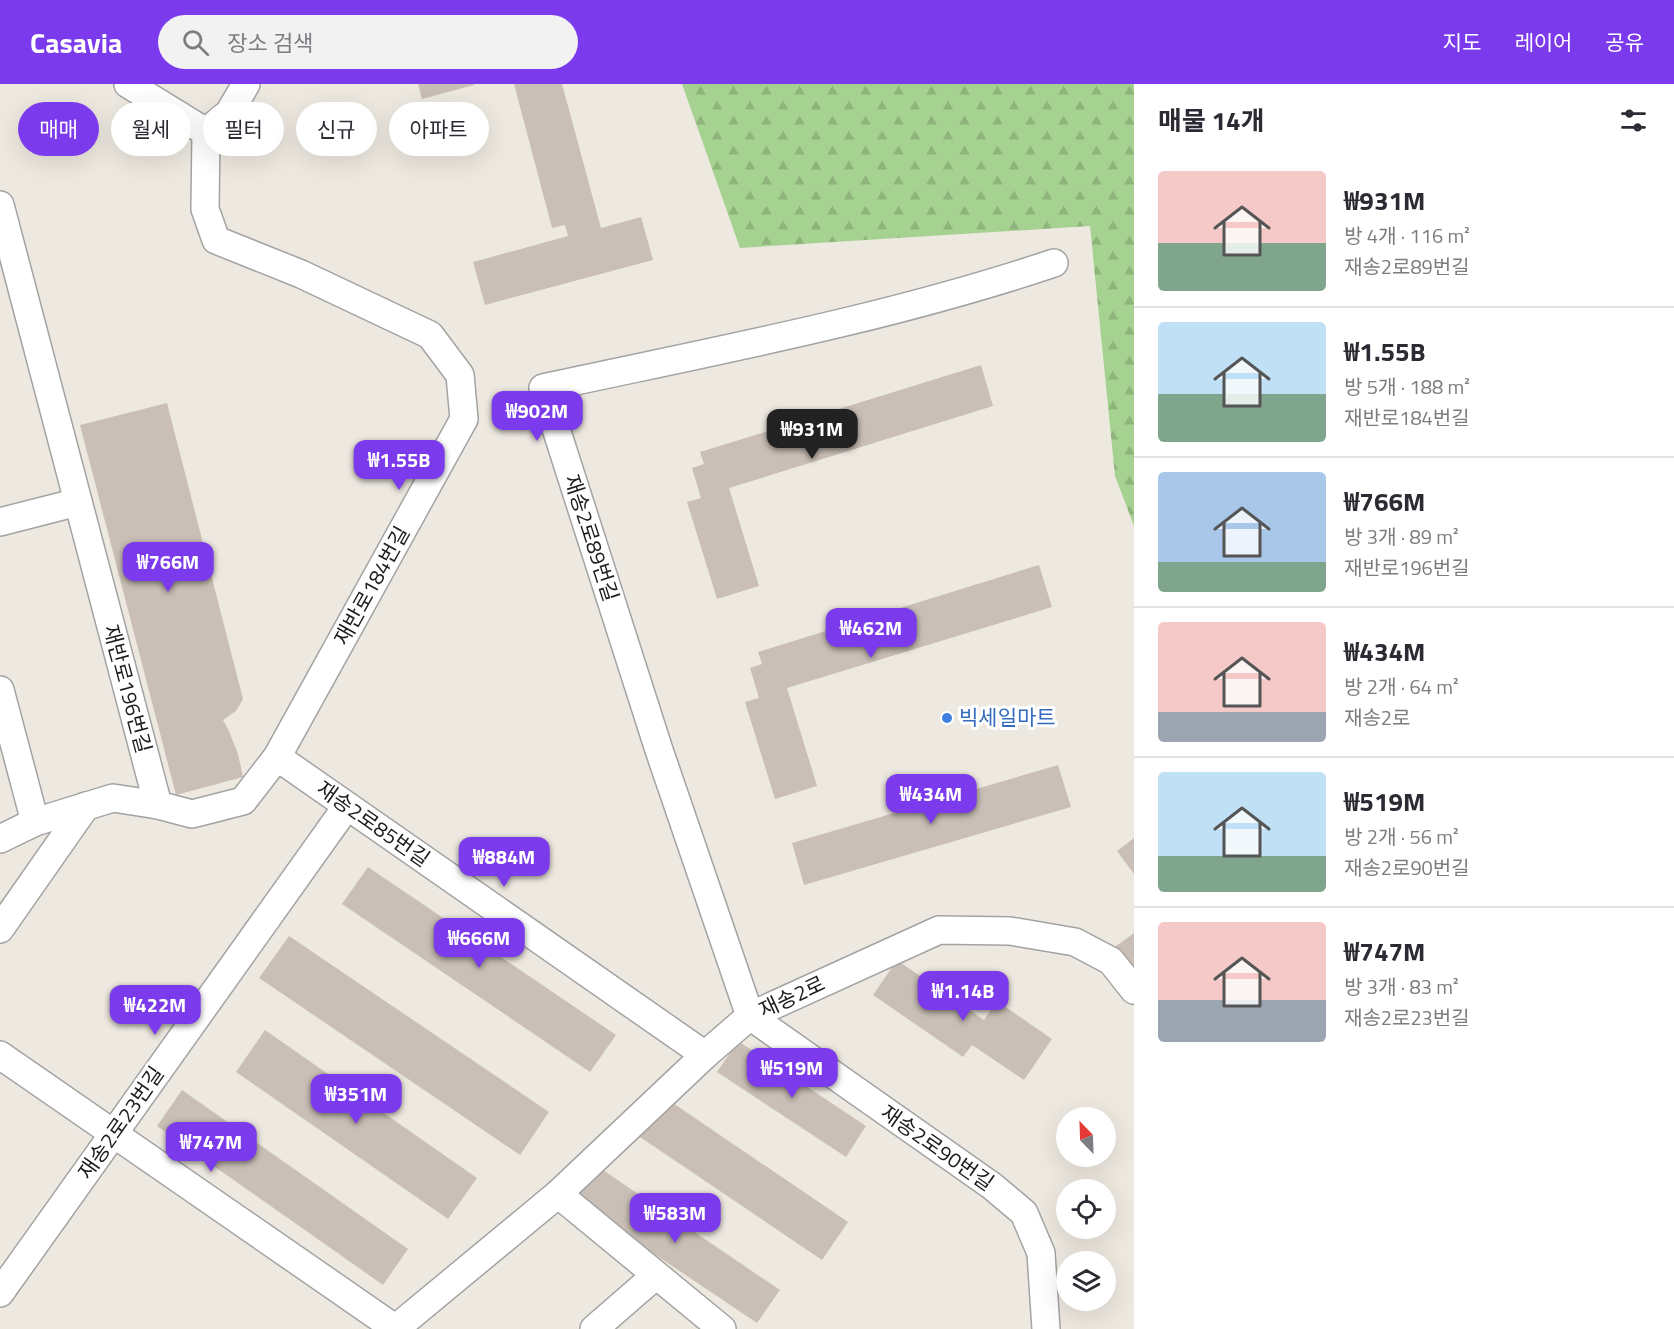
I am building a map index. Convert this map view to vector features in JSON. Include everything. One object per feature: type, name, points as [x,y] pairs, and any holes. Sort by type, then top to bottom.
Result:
[{"type":"street","points":[[128,84],[203,130]]},
{"type":"street","points":[[235,102],[246,84]]},
{"type":"street","name":"재반로184번길","points":[[0,839],[35,822],[113,798],[158,805],[192,814],[243,801],[277,757],[464,419],[460,375],[430,335],[301,274],[216,240],[205,209],[206,156]]},
{"type":"street","name":"재반로196번길","points":[[0,205],[158,805]]},
{"type":"street","name":"재송2로89번길","points":[[750,1016],[659,750],[543,388],[833,326],[1002,281],[1054,263]]},
{"type":"street","points":[[0,522],[78,502]]},
{"type":"street","points":[[0,690],[35,822]]},
{"type":"street","name":"재송2로85번길","points":[[277,757],[705,1055]]},
{"type":"street","points":[[0,929],[86,806]]},
{"type":"street","name":"재송2로23번길","points":[[0,1293],[347,806]]},
{"type":"street","name":"재송2로","points":[[395,1329],[558,1194],[705,1055],[750,1016],[939,930],[1010,931],[1076,942],[1111,961],[1134,990]]},
{"type":"street","name":"재송2로90번길","points":[[750,1016],[992,1186],[1024,1213],[1041,1253],[1046,1329]]},
{"type":"street","points":[[0,1055],[395,1329]]},
{"type":"street","points":[[558,1194],[722,1329]]},
{"type":"street","points":[[594,1329],[655,1276]]},
{"type":"green space","points":[[682,84],[1134,84],[1134,526],[1115,476],[1090,226],[740,248]]},
{"type":"building","points":[[418,84],[474,84],[474,85],[422,99]]},
{"type":"building","points":[[514,84],[562,84],[601,228],[641,217],[653,260],[485,305],[473,262],[568,236],[565,225],[552,228]]},
{"type":"building","points":[[981,365],[993,406],[729,488],[759,586],[717,599],[687,502],[701,498],[692,468],[704,464],[700,452]]},
{"type":"building","points":[[167,403],[243,699],[236,711],[223,720],[238,754],[243,777],[176,795],[80,425]]},
{"type":"building","points":[[1039,565],[1052,607],[787,688],[817,786],[775,799],[745,702],[759,698],[750,668],[762,664],[758,652]]},
{"type":"building","points":[[1058,765],[1071,807],[804,885],[792,843]]},
{"type":"building","points":[[1134,838],[1134,874],[1117,851]]},
{"type":"building","points":[[368,867],[616,1035],[590,1072],[342,904]]},
{"type":"building","points":[[1134,933],[1134,982],[1108,952]]},
{"type":"building","points":[[289,936],[549,1112],[520,1155],[259,978]]},
{"type":"building","points":[[897,960],[984,1020],[997,1001],[1052,1039],[1024,1080],[972,1045],[963,1057],[873,995]]},
{"type":"building","points":[[265,1030],[477,1178],[448,1219],[236,1072]]},
{"type":"building","points":[[738,1041],[866,1126],[846,1157],[717,1072]]},
{"type":"building","points":[[182,1090],[408,1249],[383,1285],[157,1126]]},
{"type":"building","points":[[667,1099],[848,1222],[822,1260],[640,1137]]},
{"type":"building","points":[[594,1164],[780,1290],[757,1323],[571,1198]]},
{"type":"place","name":"빅세일마트","points":[[947,718]]}]
